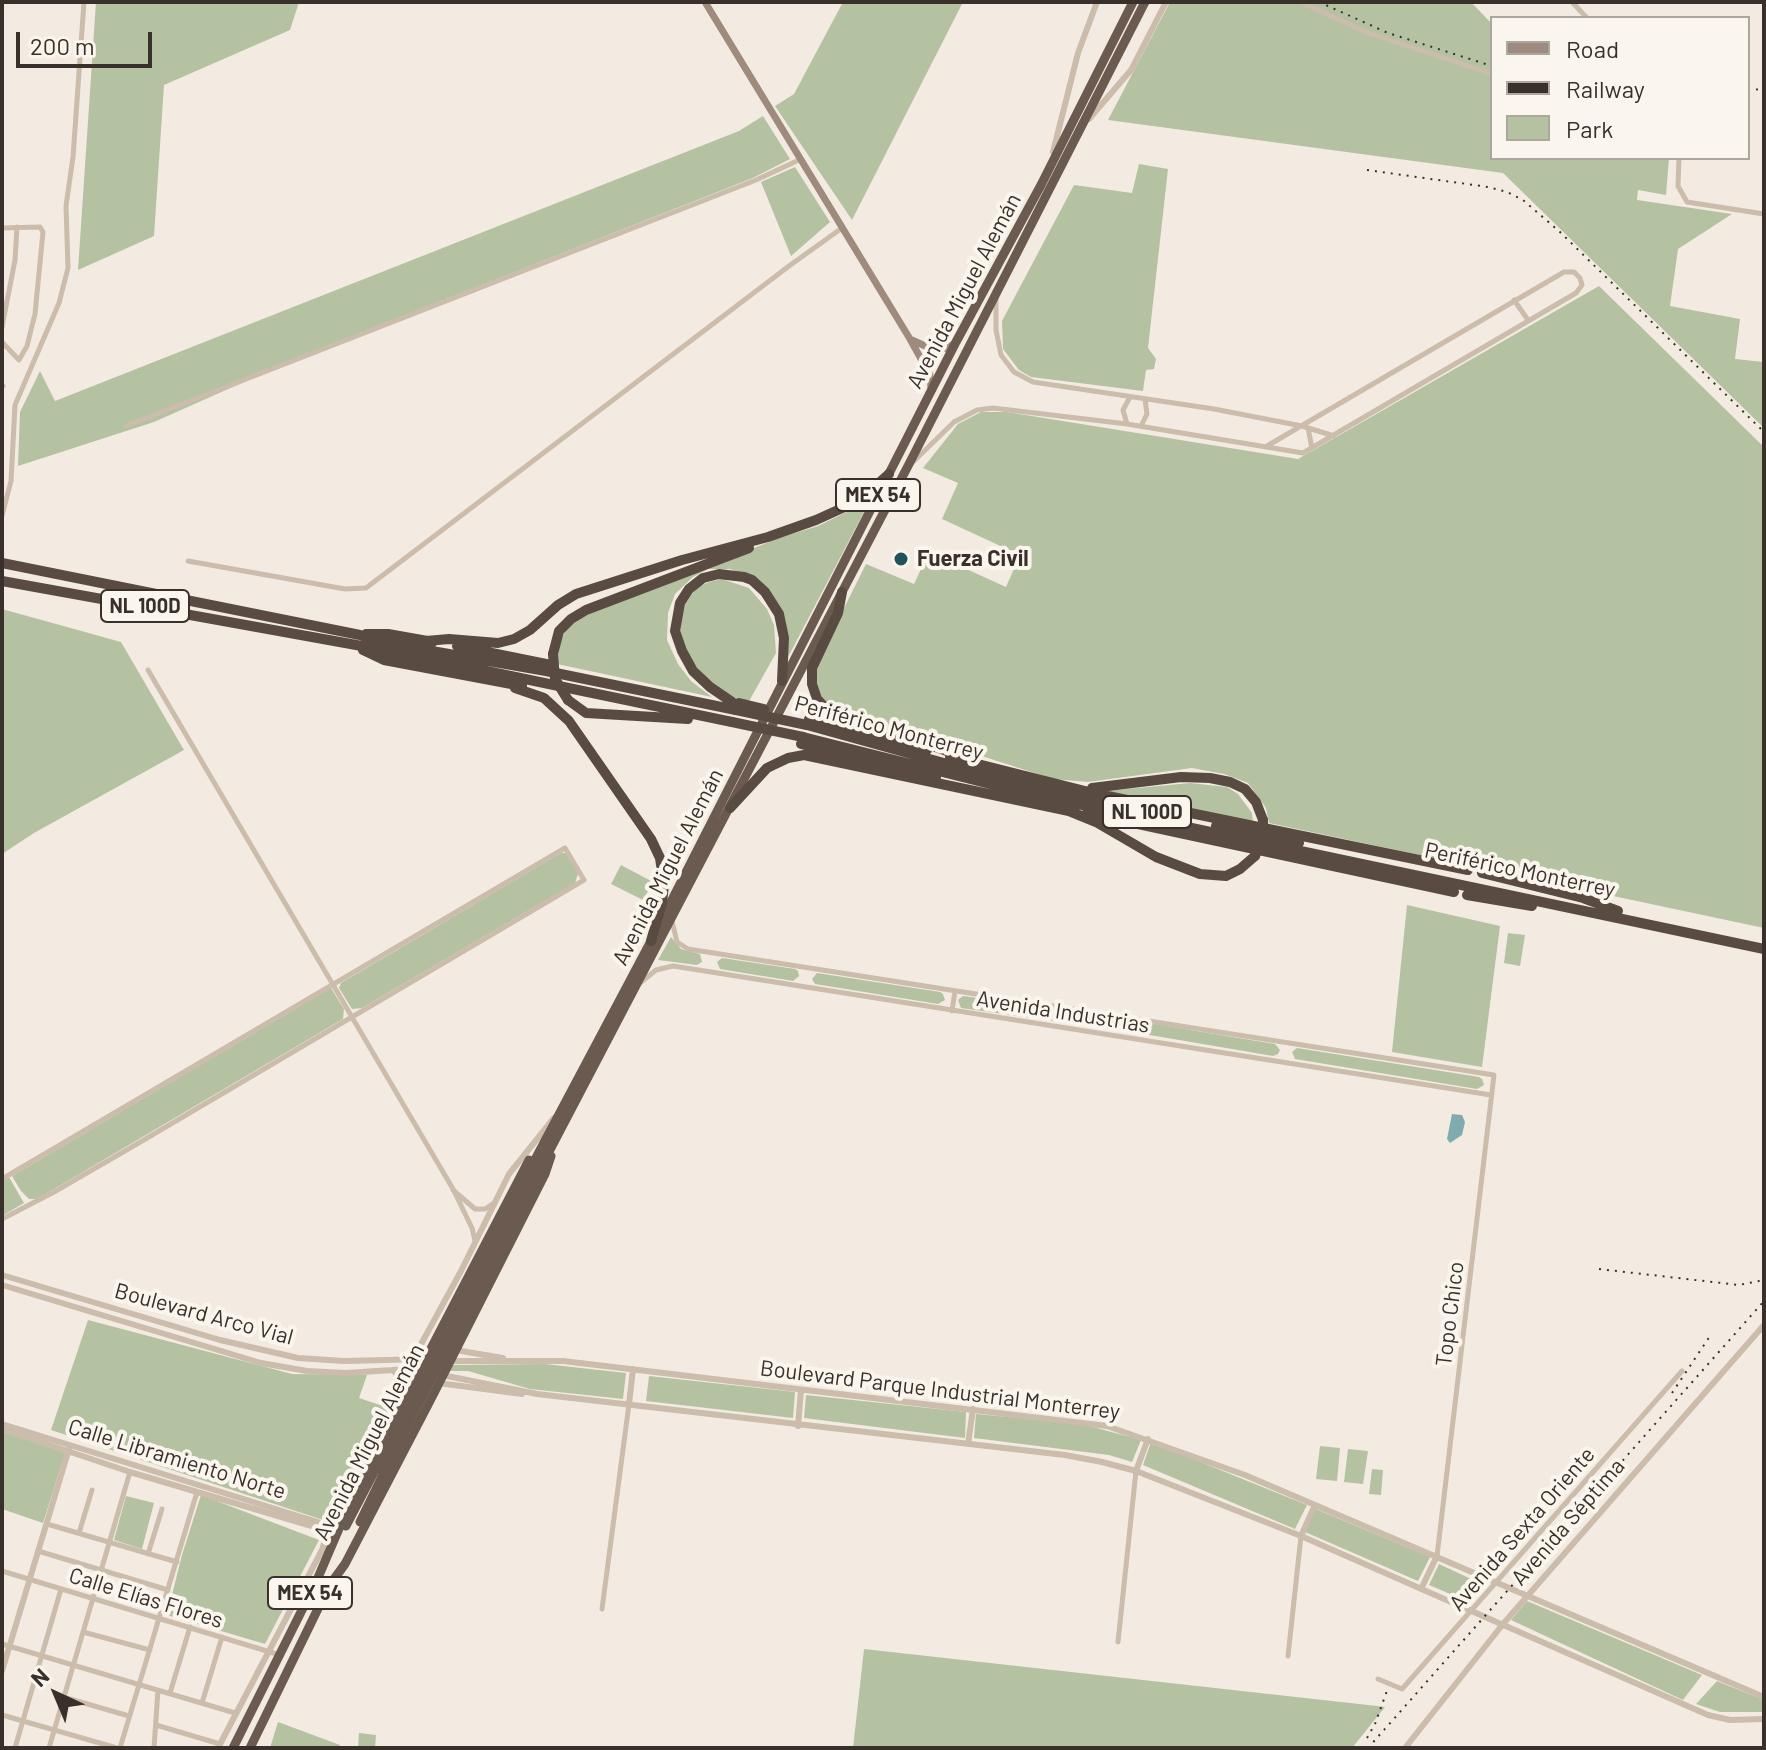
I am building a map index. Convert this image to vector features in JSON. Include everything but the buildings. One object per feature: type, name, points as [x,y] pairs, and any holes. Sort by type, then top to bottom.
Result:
[{"type":"highway","name":"Avenida Miguel Alemán","points":[[526,1186],[551,1148],[997,294],[1077,135],[1133,2]]},
{"type":"highway","name":"Avenida Miguel Alemán","points":[[233,1748],[317,1580],[394,1442],[526,1186],[550,1132],[651,941],[956,342],[1113,53],[1145,2]]},
{"type":"highway","points":[[426,641],[508,641],[525,634],[558,605],[585,590],[768,537],[851,505],[872,491],[889,474]]},
{"type":"highway","points":[[688,719],[586,713],[568,700],[555,679],[553,654],[559,631],[586,610],[734,554],[768,537]]},
{"type":"highway","name":"Periférico Monterrey","points":[[2,563],[359,640],[1026,793],[1764,942]]},
{"type":"highway","points":[[736,705],[693,671],[675,631],[680,603],[689,589],[703,578],[719,574],[744,577],[765,592],[779,614],[784,638],[782,681]]},
{"type":"highway","name":"Periférico Monterrey","points":[[2,581],[386,643],[736,705],[808,722],[1023,785],[1764,949]]},
{"type":"highway","points":[[842,592],[838,613],[812,668],[814,692],[822,705],[842,718],[908,737],[994,768]]},
{"type":"highway","points":[[359,640],[388,634],[736,705]]},
{"type":"highway","points":[[359,640],[384,660],[731,725]]},
{"type":"highway","points":[[494,682],[535,694],[557,708],[575,728],[651,839],[660,858],[664,885],[651,941]]},
{"type":"highway","points":[[808,722],[1071,787],[1468,870]]},
{"type":"highway","points":[[802,740],[1007,797]]},
{"type":"highway","points":[[730,808],[767,768],[788,758],[804,755],[1454,892]]},
{"type":"highway","points":[[1069,811],[1096,822],[1156,857],[1200,874],[1226,876],[1240,869],[1255,856],[1263,838],[1263,820],[1256,802],[1245,789],[1230,782],[1181,777],[1096,788],[1071,787]]},
{"type":"highway","points":[[1482,873],[1583,898],[1615,914]]},
{"type":"highway","points":[[1467,895],[1586,916],[1615,914]]},
{"type":"highway","points":[[317,1580],[344,1514],[418,1370],[418,1359],[437,1334],[522,1171],[550,1132]]},
{"type":"highway","points":[[329,1586],[345,1564],[548,1170],[551,1148]]},
{"type":"highway","points":[[437,1334],[436,1342],[442,1349],[457,1345]]},
{"type":"highway","points":[[409,1389],[420,1389],[432,1397]]},
{"type":"highway","name":"Avenida Miguel Alemán","points":[[250,1748],[329,1586],[394,1442]]},
{"type":"main road","points":[[705,2],[910,339],[930,375],[929,395]]},
{"type":"main road","points":[[910,339],[934,350],[947,348],[956,342]]},
{"type":"street","points":[[2,516],[11,481],[15,405],[59,303],[68,268],[66,206],[73,157],[84,2]]},
{"type":"street","points":[[1041,185],[1059,133],[1078,53],[1097,2]]},
{"type":"street","points":[[1077,135],[1131,70],[1166,2]]},
{"type":"street","points":[[1301,2],[1366,32],[1490,73]]},
{"type":"street","points":[[126,426],[727,191],[801,159]]},
{"type":"street","points":[[1679,160],[1678,186],[1687,202],[1764,214]]},
{"type":"street","points":[[2,327],[13,275],[17,227]]},
{"type":"street","points":[[2,228],[40,227],[43,232],[35,314],[21,359],[17,360],[2,342]]},
{"type":"street","points":[[188,561],[345,589],[366,588],[842,228]]},
{"type":"street","points":[[908,466],[954,422],[977,410],[1008,408],[1303,453],[1576,293],[1582,285],[1580,278],[1574,272],[1567,271],[1305,427],[1267,446]]},
{"type":"street","points":[[997,294],[998,347],[1006,363],[1014,372],[1044,385],[1214,409],[1305,427],[1334,436]]},
{"type":"street","points":[[1514,300],[1528,320]]},
{"type":"street","points":[[1127,424],[1123,410],[1130,397]]},
{"type":"street","points":[[1140,426],[1147,414],[1145,399]]},
{"type":"street","points":[[1305,427],[1312,449]]},
{"type":"street","points":[[1288,434],[1294,453]]},
{"type":"street","points":[[148,670],[453,1189],[474,1230],[474,1246]]},
{"type":"street","points":[[2,1179],[565,848],[584,880],[54,1192],[2,1219]]},
{"type":"street","name":"Avenida Industrias","points":[[671,919],[677,942],[686,948],[1494,1075]]},
{"type":"street","name":"Avenida Industrias","points":[[636,986],[656,970],[673,966],[1491,1095]]},
{"type":"street","points":[[952,1011],[955,991]]},
{"type":"street","name":"Topo Chico","points":[[1437,1556],[1494,1075]]},
{"type":"street","points":[[418,1359],[517,1163],[563,1108]]},
{"type":"street","points":[[453,1189],[470,1207],[477,1209],[488,1208],[498,1197]]},
{"type":"street","points":[[459,1294],[461,1271]]},
{"type":"street","name":"Boulevard Arco Vial","points":[[2,1275],[220,1340],[298,1358],[449,1361]]},
{"type":"street","name":"Boulevard Arco Vial","points":[[2,1285],[261,1363],[307,1371],[346,1373],[418,1370],[440,1379],[513,1394],[629,1404]]},
{"type":"street","points":[[108,1317],[110,1308]]},
{"type":"street","name":"Avenida Séptima","points":[[1405,1748],[1503,1624],[1764,1325]]},
{"type":"street","points":[[457,1345],[461,1351],[522,1359]]},
{"type":"street","name":"Boulevard Parque Industrial Monterrey","points":[[449,1361],[522,1359],[633,1369],[1095,1423],[1148,1439],[1315,1505],[1437,1556],[1526,1598],[1764,1697]]},
{"type":"street","points":[[602,1609],[633,1369]]},
{"type":"street","points":[[393,1370],[409,1389]]},
{"type":"street","name":"Avenida Sexta Oriente","points":[[1378,1679],[1402,1689],[1682,1371]]},
{"type":"street","points":[[798,1426],[801,1390]]},
{"type":"street","points":[[629,1404],[1078,1457],[1136,1471],[1301,1536],[1708,1715],[1730,1720],[1764,1719]]},
{"type":"street","points":[[968,1444],[973,1409]]},
{"type":"street","name":"Calle Libramiento Norte","points":[[2,1427],[146,1473],[324,1524],[344,1514]]},
{"type":"street","points":[[1118,1642],[1136,1471],[1148,1439]]},
{"type":"street","points":[[2,1671],[6,1645],[70,1448]]},
{"type":"street","name":"Calle Libramiento Norte","points":[[70,1448],[130,1472],[146,1473],[197,1492],[315,1527],[322,1532],[325,1542],[313,1567]]},
{"type":"street","points":[[49,1748],[130,1472]]},
{"type":"street","points":[[79,1533],[92,1490]]},
{"type":"street","points":[[2,1715],[118,1748],[197,1492]]},
{"type":"street","points":[[1288,1656],[1301,1536],[1315,1505]]},
{"type":"street","points":[[148,1554],[162,1509]]},
{"type":"street","points":[[156,1725],[219,1746],[344,1514]]},
{"type":"street","points":[[47,1524],[177,1562]]},
{"type":"street","points":[[38,1551],[168,1590]]},
{"type":"street","points":[[1421,1589],[1437,1556]]},
{"type":"street","name":"Calle Elías Flores","points":[[2,1571],[280,1655]]},
{"type":"street","points":[[15,1748],[61,1589]]},
{"type":"street","points":[[170,1693],[190,1627]]},
{"type":"street","points":[[83,1632],[150,1650]]},
{"type":"street","points":[[202,1703],[222,1637]]},
{"type":"street","points":[[6,1645],[235,1713]]},
{"type":"street","points":[[154,1748],[158,1690]]},
{"type":"street","points":[[63,1697],[129,1716]]},
{"type":"green space","points":[[96,2],[299,2],[290,30],[164,85],[154,236],[78,270]]},
{"type":"green space","points":[[843,2],[963,2],[852,220],[775,106],[794,94]]},
{"type":"green space","points":[[1170,2],[1471,2],[1490,22],[1490,160],[1669,160],[1666,195],[1638,190],[1637,200],[1732,214],[1678,249],[1670,306],[1740,319],[1735,359],[1764,362],[1764,428],[1503,173],[1108,120]]},
{"type":"green space","points":[[763,116],[790,159],[753,178],[309,353],[154,422],[18,466],[20,412],[40,371],[55,401],[739,131]]},
{"type":"green space","points":[[1139,164],[1168,169],[1148,348],[1156,359],[1154,369],[1146,370],[1143,391],[1031,377],[1019,370],[1003,349],[1002,321],[1074,185],[1132,193]]},
{"type":"green space","points":[[795,167],[830,222],[791,256],[761,182]]},
{"type":"green space","points":[[1599,286],[1764,447],[1764,928],[1269,823],[1266,808],[1248,783],[1224,774],[1192,768],[1088,782],[1053,779],[839,710],[824,701],[816,687],[815,666],[866,564],[914,584],[929,552],[1006,587],[1020,555],[942,519],[958,483],[923,468],[958,424],[981,412],[1007,412],[1298,459]]},
{"type":"green space","points":[[874,493],[786,661],[786,635],[755,577],[730,569],[708,569],[693,577],[675,594],[668,613],[667,640],[678,664],[691,681],[712,697],[557,664],[560,640],[568,627],[582,617],[779,538],[818,526],[859,506]]},
{"type":"green space","points":[[722,579],[749,588],[767,609],[774,625],[776,653],[748,703],[736,699],[706,679],[684,651],[677,624],[679,614],[696,588]]},
{"type":"green space","points":[[2,609],[121,642],[184,750],[2,854]]},
{"type":"green space","points":[[1190,783],[1227,787],[1238,794],[1252,813],[1253,823],[1096,792]]},
{"type":"green space","points":[[561,853],[566,853],[578,874],[575,883],[362,1008],[352,1009],[339,988],[341,983]]},
{"type":"green space","points":[[621,865],[653,882],[643,900],[611,884]]},
{"type":"green space","points":[[1407,905],[1500,926],[1482,1067],[1392,1052]]},
{"type":"green space","points":[[1508,933],[1525,935],[1520,966],[1504,963]]},
{"type":"green space","points":[[671,937],[681,949],[700,954],[702,962],[697,965],[658,960]]},
{"type":"green space","points":[[722,958],[795,969],[799,976],[793,981],[720,969],[717,962]]},
{"type":"green space","points":[[817,973],[940,992],[945,1000],[938,1004],[815,984],[812,979]]},
{"type":"green space","points":[[331,988],[344,1009],[343,1019],[37,1199],[29,1199],[21,1191],[12,1176]]},
{"type":"green space","points":[[963,996],[1070,1010],[1075,1017],[1068,1023],[961,1008],[958,1000]]},
{"type":"green space","points":[[1094,1014],[1275,1044],[1280,1050],[1273,1056],[1091,1025],[1089,1018]]},
{"type":"green space","points":[[1297,1048],[1479,1077],[1484,1085],[1477,1089],[1295,1059],[1292,1052]]},
{"type":"green space","points":[[9,1177],[24,1203],[2,1216],[2,1181]]},
{"type":"green space","points":[[88,1320],[292,1374],[367,1375],[359,1398],[395,1410],[341,1513],[335,1519],[326,1521],[51,1430]]},
{"type":"green space","points":[[545,1364],[626,1373],[623,1399],[530,1389],[468,1371],[448,1371],[450,1365]]},
{"type":"green space","points":[[649,1376],[795,1392],[793,1418],[646,1401]]},
{"type":"green space","points":[[806,1395],[966,1412],[965,1438],[804,1418]]},
{"type":"green space","points":[[976,1414],[1082,1424],[1141,1440],[1132,1462],[1109,1455],[974,1438]]},
{"type":"green space","points":[[2,1431],[66,1450],[43,1523],[2,1509]]},
{"type":"green space","points":[[1151,1442],[1307,1505],[1295,1529],[1143,1465]]},
{"type":"green space","points":[[1320,1446],[1340,1448],[1337,1481],[1316,1479]]},
{"type":"green space","points":[[1348,1449],[1368,1451],[1363,1484],[1344,1482]]},
{"type":"green space","points":[[1372,1469],[1383,1470],[1381,1495],[1369,1494]]},
{"type":"green space","points":[[201,1495],[319,1540],[265,1644],[167,1615]]},
{"type":"green space","points":[[126,1496],[154,1503],[142,1549],[114,1540]]},
{"type":"green space","points":[[1316,1509],[1430,1557],[1418,1581],[1305,1532]]},
{"type":"green space","points":[[1439,1564],[1484,1585],[1469,1602],[1429,1585]]},
{"type":"green space","points":[[1527,1601],[1702,1675],[1683,1700],[1511,1620]]},
{"type":"green space","points":[[864,1649],[1385,1707],[1352,1748],[853,1748]]},
{"type":"green space","points":[[1717,1681],[1764,1700],[1764,1712],[1720,1712],[1696,1704]]},
{"type":"green space","points":[[278,1722],[340,1745],[339,1748],[270,1748]]},
{"type":"green space","points":[[359,1733],[376,1735],[375,1748],[358,1748]]},
{"type":"water","points":[[1452,1114],[1462,1115],[1465,1122],[1462,1135],[1450,1143],[1447,1139]]},
{"type":"railway","points":[[1319,2],[1388,33],[1490,65]]},
{"type":"railway","points":[[1750,90],[1764,89]]},
{"type":"railway","points":[[1367,170],[1488,187],[1523,200],[1560,232],[1764,432]]},
{"type":"railway","points":[[1599,1269],[1739,1285],[1764,1280]]},
{"type":"railway","points":[[1368,1748],[1764,1301]]},
{"type":"railway","points":[[1672,1393],[1710,1336]]},
{"type":"railway","points":[[1367,1738],[1388,1688]]},
{"type":"place","name":"Fuerza Civil","points":[[901,559]]}]
